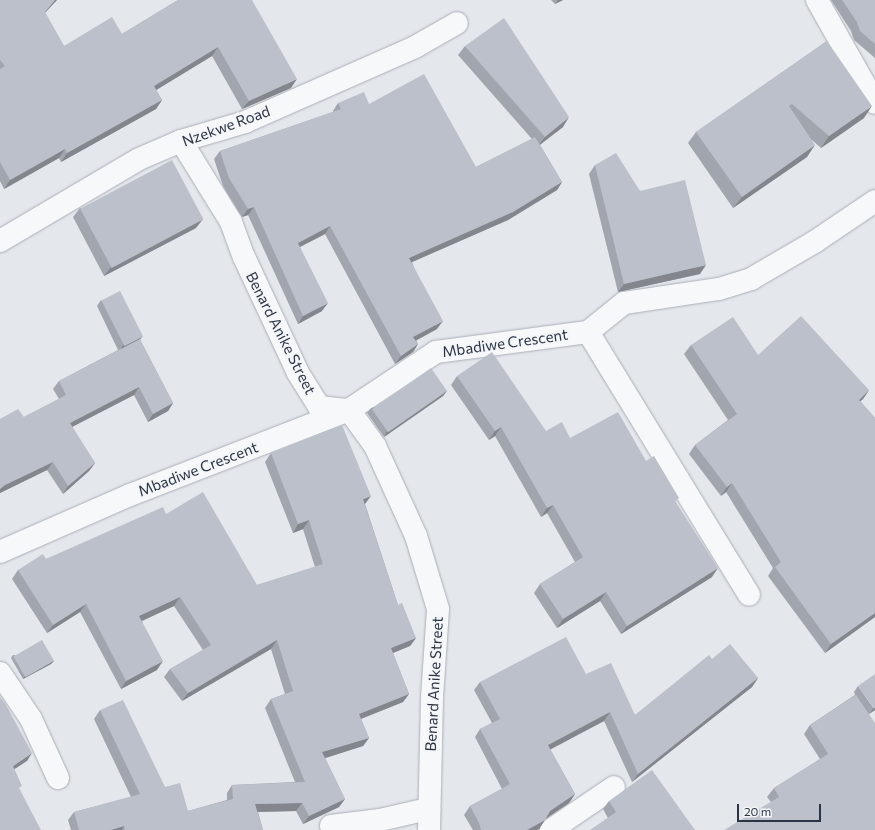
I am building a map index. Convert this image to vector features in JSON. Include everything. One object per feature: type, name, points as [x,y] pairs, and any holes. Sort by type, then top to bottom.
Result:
[{"type":"street","points":[[817,0],[875,103]]},
{"type":"street","name":"Nzekwe Road","points":[[0,241],[138,159],[181,141],[245,122],[415,46],[457,23]]},
{"type":"street","name":"Benard Anike Street","points":[[181,141],[231,222],[244,257],[298,373],[319,407],[350,410],[375,446],[416,536],[438,609],[429,820]]},
{"type":"street","name":"Mbadiwe Crescent","points":[[0,552],[130,495],[350,410],[436,352],[588,332],[624,303],[719,289],[751,279],[816,241],[875,201]]},
{"type":"street","points":[[588,332],[749,595]]},
{"type":"street","points":[[0,673],[31,719],[58,778]]},
{"type":"street","points":[[551,830],[614,787]]},
{"type":"street","points":[[331,826],[380,820],[429,820]]},
{"type":"building","points":[[0,0],[55,0],[45,12],[64,46],[112,17],[122,34],[178,0],[252,0],[297,79],[249,101],[218,47],[154,86],[162,100],[67,153],[65,149],[10,180],[0,162],[0,69],[5,66],[0,60]]},
{"type":"building","points":[[842,0],[875,0],[875,44],[860,31],[857,22]]},
{"type":"building","points":[[504,18],[569,117],[545,137],[465,46]]},
{"type":"building","points":[[827,41],[872,106],[829,136],[792,104],[789,106],[815,145],[742,197],[696,132]]},
{"type":"building","points":[[424,74],[476,167],[535,137],[562,182],[513,212],[409,258],[443,321],[413,337],[418,344],[401,356],[330,226],[298,243],[328,303],[303,316],[254,207],[248,209],[229,178],[220,151],[341,109],[338,103],[364,92],[369,104]]},
{"type":"building","points":[[616,153],[640,191],[685,180],[706,265],[624,284],[595,165]]},
{"type":"building","points":[[172,160],[203,219],[112,268],[80,209]]},
{"type":"building","points":[[120,291],[143,336],[124,346],[101,301]]},
{"type":"building","points":[[801,316],[869,390],[859,400],[875,418],[875,613],[831,644],[775,567],[781,562],[732,483],[727,487],[695,445],[737,414],[691,345],[733,317],[758,355]]},
{"type":"building","points":[[140,339],[173,403],[153,414],[139,387],[70,423],[95,463],[68,486],[53,462],[5,485],[0,489],[0,419],[18,409],[24,417],[66,395],[59,381]]},
{"type":"building","points":[[492,352],[546,431],[562,422],[570,438],[618,412],[646,461],[654,456],[679,498],[675,501],[718,568],[627,626],[606,592],[563,619],[540,584],[583,557],[553,505],[547,508],[501,427],[495,431],[457,376]]},
{"type":"building","points":[[431,368],[447,391],[388,432],[372,409]]},
{"type":"building","points":[[342,425],[371,496],[363,499],[398,605],[402,603],[416,638],[391,648],[409,694],[359,714],[369,738],[322,752],[345,799],[309,816],[302,803],[255,804],[263,830],[125,830],[124,826],[111,830],[79,830],[74,812],[140,794],[100,710],[123,700],[165,787],[180,783],[188,811],[233,799],[232,785],[305,782],[271,699],[293,691],[277,640],[188,693],[170,669],[211,645],[180,597],[139,616],[163,661],[126,681],[86,604],[53,625],[18,570],[43,554],[46,559],[163,507],[166,514],[203,492],[257,585],[323,564],[309,520],[298,524],[271,453]]},
{"type":"building","points":[[566,637],[586,674],[611,663],[635,715],[709,655],[712,659],[730,644],[758,678],[638,774],[610,712],[548,745],[575,794],[550,811],[545,820],[527,830],[481,830],[470,806],[510,784],[480,729],[500,719],[480,682]]},
{"type":"building","points":[[42,640],[54,661],[25,677],[13,656]]},
{"type":"building","points":[[875,674],[875,707],[874,708],[858,686]]},
{"type":"building","points":[[856,695],[875,723],[875,830],[724,830],[779,797],[774,788],[828,754],[810,725]]},
{"type":"building","points":[[0,697],[5,703],[32,753],[13,766],[22,786],[19,788],[41,830],[0,830]]},
{"type":"building","points":[[652,770],[695,830],[590,830],[616,812],[609,801]]}]
